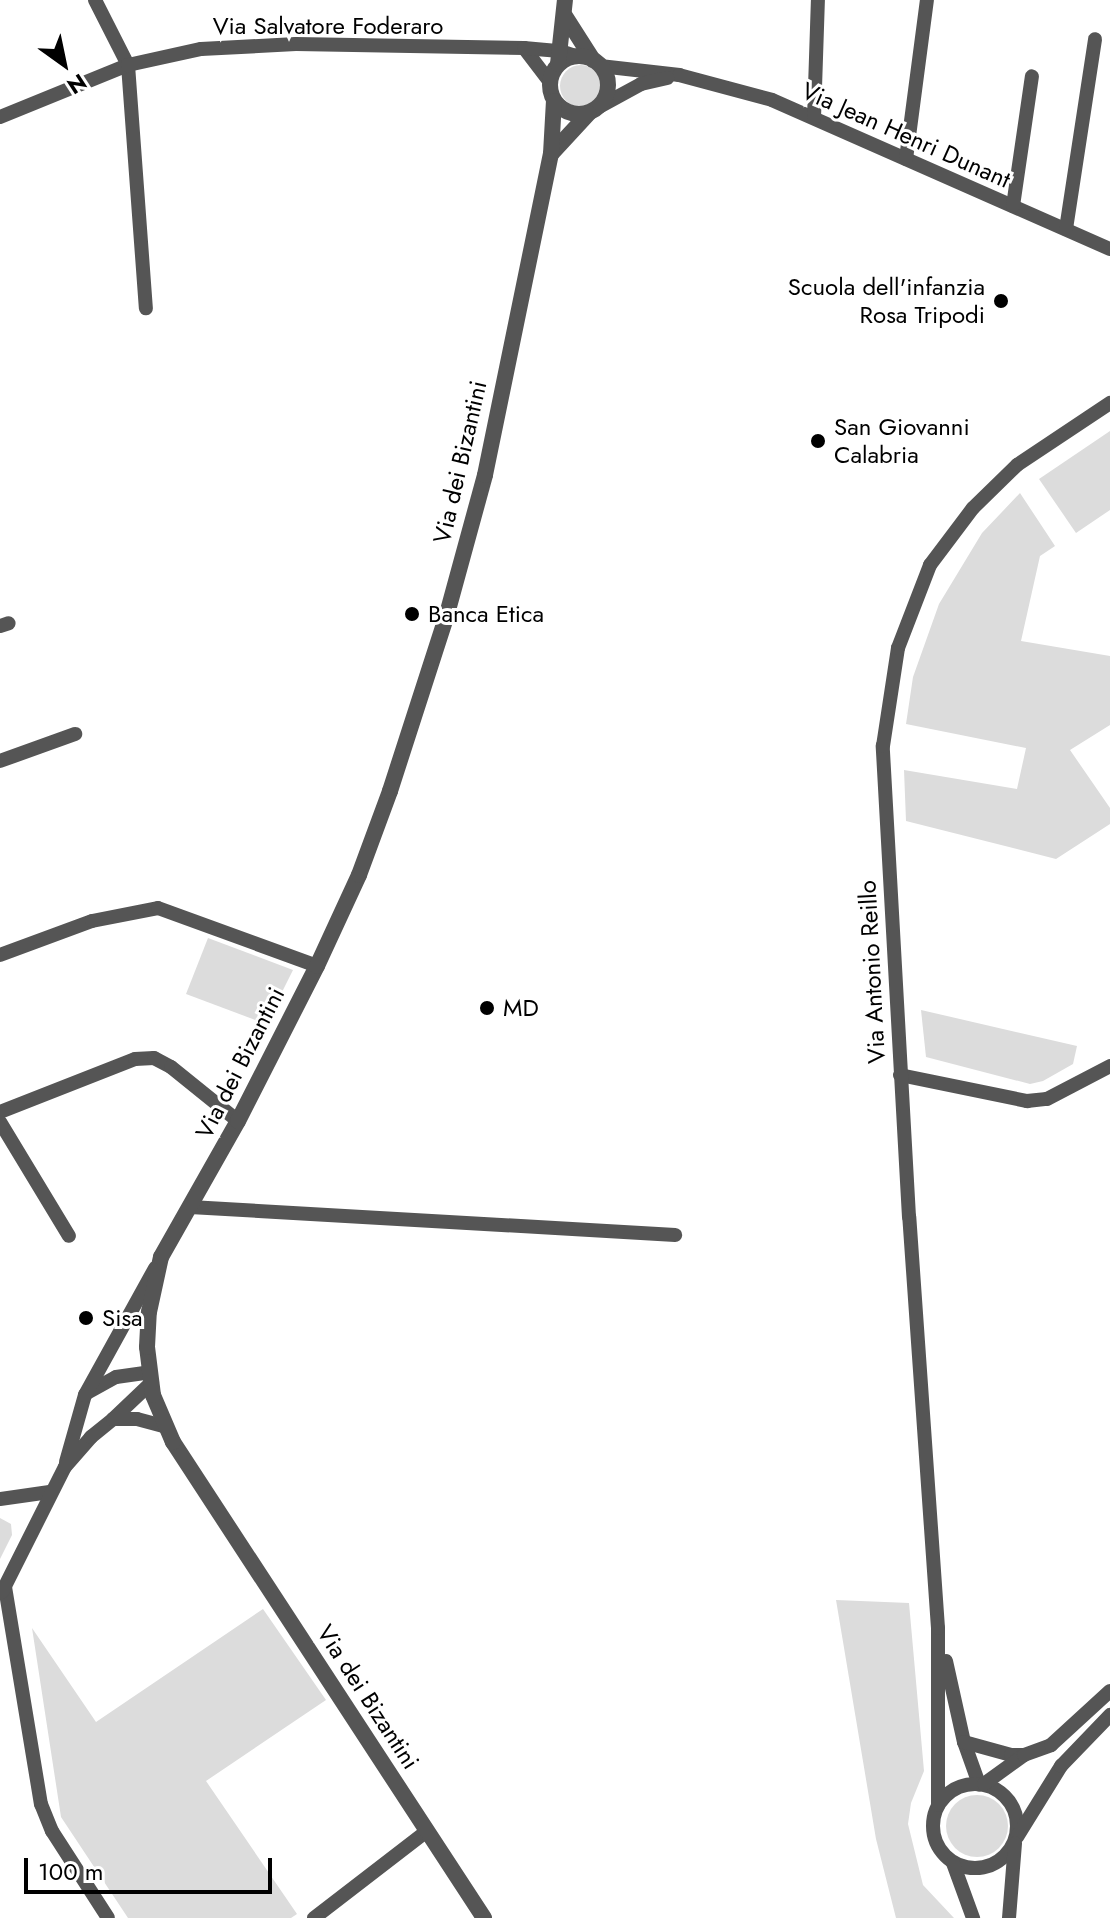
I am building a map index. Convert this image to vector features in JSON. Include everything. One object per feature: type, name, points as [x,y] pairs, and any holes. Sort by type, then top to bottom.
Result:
[{"type":"street","points":[[95,0],[128,65],[146,308]]},
{"type":"street","points":[[814,118],[818,0]]},
{"type":"street","points":[[906,159],[927,0]]},
{"type":"street","points":[[550,82],[564,57],[565,8]]},
{"type":"street","points":[[551,154],[607,92],[606,73],[565,8]]},
{"type":"street","points":[[1066,229],[1095,39]]},
{"type":"street","name":"Via Salvatore Foderaro","points":[[0,117],[128,65],[179,52],[267,45],[524,48],[564,57]]},
{"type":"street","points":[[524,48],[550,82],[554,101],[569,113],[593,110]]},
{"type":"street","points":[[564,57],[597,63]]},
{"type":"street","name":"Via Jean Henri Dunant","points":[[597,63],[730,86],[814,118],[1110,249]]},
{"type":"street","name":"Via Jean Henri Dunant","points":[[593,110],[641,84],[679,75]]},
{"type":"street","points":[[1013,206],[1032,76]]},
{"type":"street","name":"Via dei Bizantini","points":[[484,1918],[164,1426],[151,1377],[149,1312],[161,1257],[238,1121],[317,966],[369,847],[447,614],[485,475],[551,154],[554,101]]},
{"type":"street","name":"Via Antonio Reillo","points":[[938,1805],[938,1628],[900,1075],[883,746],[898,648],[930,565],[973,508],[1027,457],[1110,403]]},
{"type":"street","points":[[0,761],[75,734]]},
{"type":"street","points":[[0,955],[92,921],[158,908],[317,966]]},
{"type":"street","points":[[0,1112],[135,1059],[154,1058],[171,1067],[238,1121]]},
{"type":"street","points":[[900,1075],[1027,1101],[1047,1099],[1110,1066]]},
{"type":"street","points":[[0,1122],[69,1236]]},
{"type":"street","points":[[190,1207],[675,1235]]},
{"type":"street","points":[[65,1467],[85,1395],[161,1257]]},
{"type":"street","points":[[85,1395],[116,1377],[151,1377]]},
{"type":"street","points":[[108,1918],[52,1831],[41,1804],[2,1591],[65,1467],[151,1377]]},
{"type":"street","points":[[113,1419],[137,1419],[164,1426]]},
{"type":"street","points":[[0,1499],[50,1492]]},
{"type":"street","name":"Via Antonio Reillo","points":[[938,1628],[964,1742],[981,1784]]},
{"type":"street","points":[[973,1918],[953,1863],[936,1843],[934,1817],[938,1805],[955,1789],[981,1784],[1024,1755],[1051,1745],[1110,1691]]},
{"type":"street","points":[[953,1863],[977,1869],[1001,1861],[1061,1766],[1110,1715]]},
{"type":"street","points":[[964,1742],[1011,1755],[1024,1755]]},
{"type":"street","points":[[981,1784],[1005,1795],[1012,1804],[1018,1826],[1009,1918]]},
{"type":"street","points":[[314,1918],[427,1831]]},
{"type":"shaded area","points":[[581,65],[596,71],[602,86],[596,101],[581,107],[566,101],[560,86],[566,71]]},
{"type":"shaded area","points":[[1110,431],[1110,510],[1076,533],[1039,479]]},
{"type":"shaded area","points":[[1020,493],[1055,546],[1040,556],[1021,641],[1110,656],[1110,725],[1070,750],[1110,808],[1110,824],[1056,859],[906,821],[904,770],[1017,789],[1026,748],[906,724],[913,677],[939,604],[982,533]]},
{"type":"shaded area","points":[[208,938],[293,970],[266,1024],[186,994]]},
{"type":"shaded area","points":[[921,1010],[1077,1046],[1073,1064],[1043,1081],[1030,1084],[926,1057]]},
{"type":"shaded area","points":[[0,1518],[11,1524],[12,1535],[0,1559]]},
{"type":"shaded area","points":[[836,1600],[909,1603],[924,1771],[911,1803],[908,1824],[923,1885],[954,1918],[896,1918],[876,1839]]},
{"type":"shaded area","points":[[263,1609],[326,1700],[206,1781],[297,1914],[291,1918],[128,1918],[61,1817],[32,1628],[96,1722]]},
{"type":"shaded area","points":[[977,1795],[989,1797],[999,1804],[1006,1814],[1006,1838],[999,1848],[989,1855],[977,1857],[965,1855],[955,1848],[948,1838],[946,1826],[948,1814],[955,1804],[965,1797]]},
{"type":"place","name":"Scuola dell'infanzia Rosa Tripodi","points":[[1001,301]]},
{"type":"place","name":"San Giovanni Calabria","points":[[818,441]]},
{"type":"place","name":"Banca Etica","points":[[412,614]]},
{"type":"place","name":"MD","points":[[487,1008]]},
{"type":"place","name":"Sisa","points":[[86,1318]]}]
